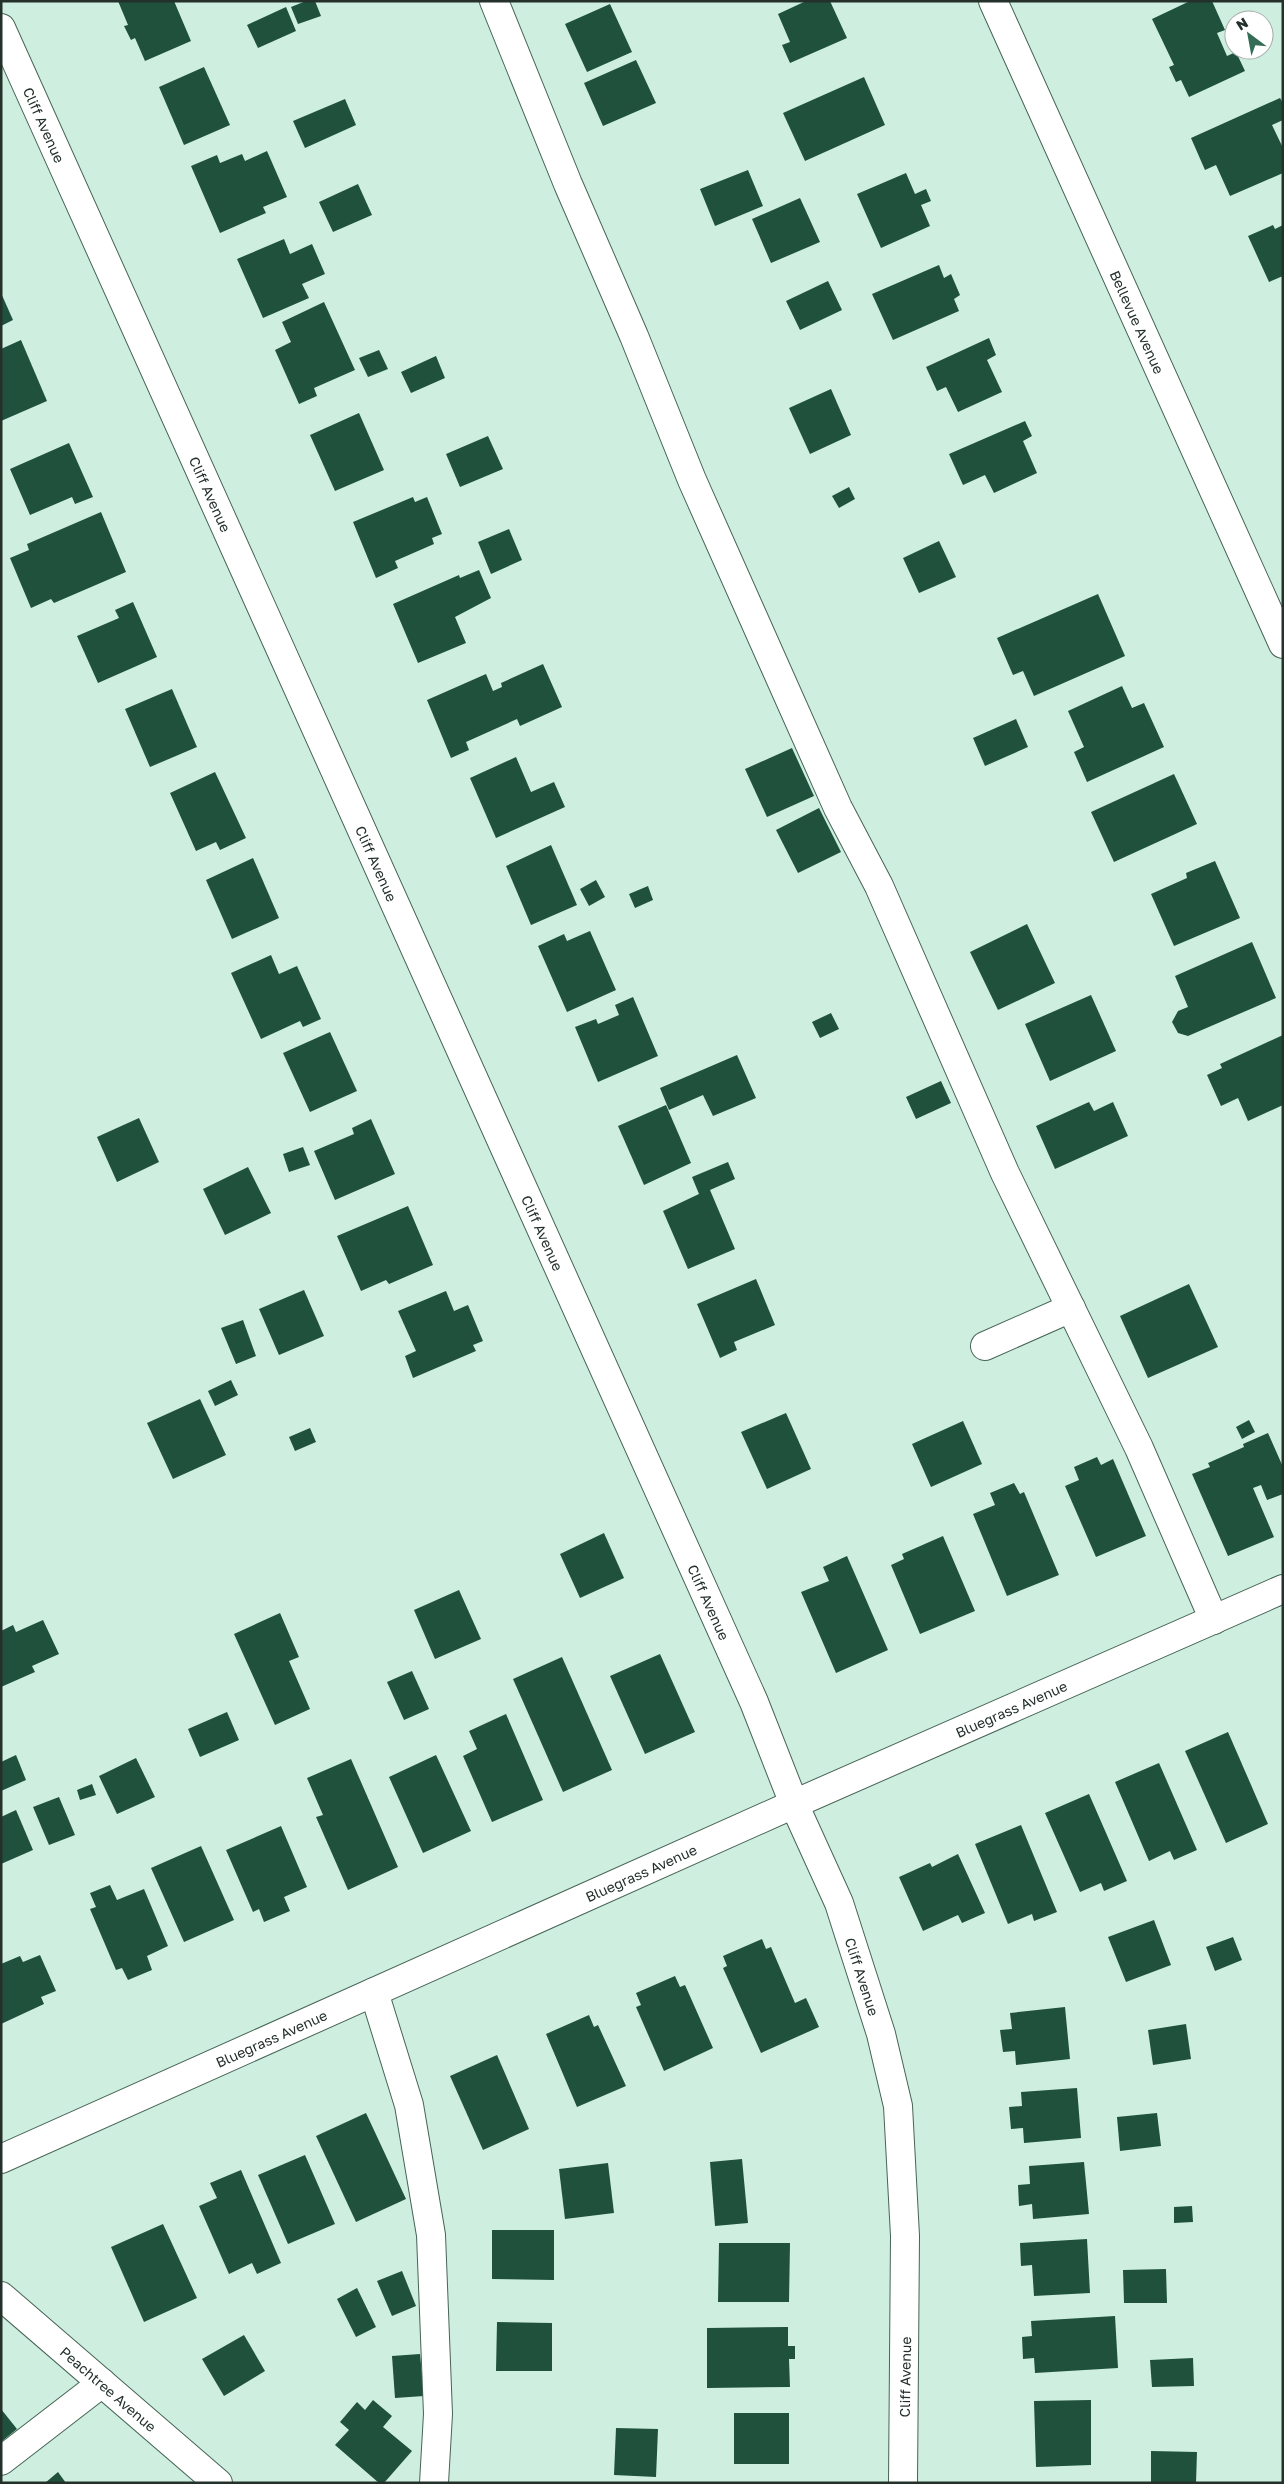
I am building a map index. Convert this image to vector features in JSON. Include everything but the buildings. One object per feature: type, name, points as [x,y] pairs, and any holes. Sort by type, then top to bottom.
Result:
[{"type":"street","points":[[494,1],[568,184],[634,336],[696,489],[838,808],[879,886],[1005,1173],[1140,1448],[1214,1620]]},
{"type":"street","name":"Bellevue Avenue","points":[[993,1],[1283,644]]},
{"type":"street","name":"Cliff Avenue","points":[[1,28],[750,1693],[794,1804],[839,1903],[881,2034],[898,2106],[905,2236],[903,2483]]},
{"type":"street","points":[[985,1346],[1071,1308]]},
{"type":"street","name":"Bluegrass Avenue","points":[[1,2159],[794,1804],[1283,1589]]},
{"type":"street","points":[[374,1992],[409,2105],[431,2235],[438,2414],[434,2483]]},
{"type":"street","name":"Peachtree Avenue","points":[[1,2296],[218,2483]]},
{"type":"street","points":[[1,2461],[102,2383]]}]
